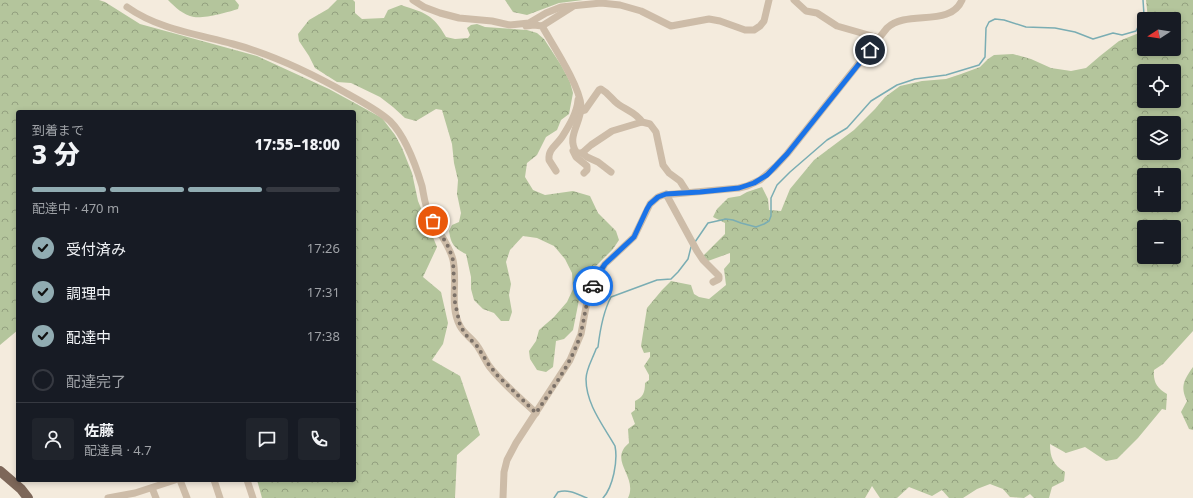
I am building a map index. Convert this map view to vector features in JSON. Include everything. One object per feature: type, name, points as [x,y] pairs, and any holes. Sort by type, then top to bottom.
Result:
[{"type":"main road","points":[[0,471],[21,489],[28,498]]},
{"type":"street","points":[[413,0],[434,11],[459,18],[492,21],[510,25],[529,23],[546,13],[561,7],[591,3],[620,5],[641,11],[672,26],[709,18],[745,30],[754,30],[760,26],[764,21],[769,0]]},
{"type":"street","points":[[794,0],[806,11],[817,13],[838,26],[879,38]]},
{"type":"street","points":[[503,498],[504,472],[507,460],[567,366],[577,346],[581,334],[588,296],[597,276],[605,264],[634,237],[650,204],[658,197],[666,194],[739,188],[754,183],[767,175],[787,154],[892,23],[906,19],[947,14],[956,9],[962,0]]},
{"type":"street","points":[[519,25],[523,27],[534,25],[542,26],[575,6]]},
{"type":"street","points":[[127,7],[142,17],[168,28],[250,49],[291,64],[356,98],[378,111],[391,122],[400,133],[408,150],[421,185],[430,217],[443,237],[451,254],[454,266],[455,310],[460,325],[465,334],[477,346],[497,375],[536,413]]},
{"type":"street","points":[[542,26],[577,88],[581,111],[572,138],[573,150],[576,157],[587,166],[587,170],[584,173]]},
{"type":"street","points":[[581,111],[585,110],[601,89],[609,94],[617,103],[640,118],[642,122]]},
{"type":"street","points":[[556,171],[549,160],[550,150],[561,138],[574,114],[578,94]]},
{"type":"street","points":[[582,153],[608,133],[642,122],[650,124],[654,128],[663,165],[669,173],[680,181],[688,192]]},
{"type":"street","points":[[573,145],[577,153],[582,153],[598,162],[611,172]]},
{"type":"street","points":[[666,194],[702,260],[719,276],[719,279],[713,282]]},
{"type":"street","points":[[108,498],[135,493],[170,482]]},
{"type":"street","points":[[181,482],[187,498]]},
{"type":"street","points":[[215,482],[220,498]]},
{"type":"street","points":[[248,482],[253,498]]},
{"type":"street","points":[[152,488],[156,498]]},
{"type":"green space","points":[[0,0],[99,0],[105,2],[140,24],[257,56],[329,89],[382,118],[395,135],[402,148],[412,173],[418,201],[437,247],[423,277],[441,292],[448,323],[443,344],[432,360],[460,376],[480,435],[457,455],[455,498],[262,498],[258,482],[356,482],[356,110],[16,110],[16,332],[0,345]]},
{"type":"green space","points":[[168,0],[235,0],[239,5],[238,9],[216,15],[194,17],[183,13]]},
{"type":"green space","points":[[337,0],[353,0],[355,2],[355,13],[362,19],[384,18],[388,10],[401,5],[428,15],[437,23],[446,37],[455,39],[468,38],[470,35],[467,28],[471,25],[477,24],[485,27],[527,30],[537,33],[544,39],[561,65],[570,82],[573,93],[569,114],[561,120],[557,130],[546,137],[537,155],[527,163],[525,177],[533,190],[545,195],[573,191],[590,196],[598,213],[616,231],[619,240],[613,249],[587,275],[579,300],[573,330],[564,339],[556,341],[553,367],[546,372],[537,370],[530,359],[529,351],[536,341],[539,330],[554,317],[567,302],[573,289],[572,273],[565,259],[554,246],[537,238],[523,236],[510,250],[506,262],[511,284],[509,295],[512,312],[509,321],[501,321],[494,313],[483,309],[474,300],[466,254],[454,245],[449,231],[452,225],[459,222],[461,213],[457,194],[458,180],[452,144],[442,110],[436,109],[416,121],[405,118],[380,97],[351,83],[337,82],[315,68],[299,41],[298,34],[309,20],[328,9]]},
{"type":"green space","points":[[505,0],[583,0],[559,3],[527,15],[513,12]]},
{"type":"green space","points":[[1146,0],[1193,0],[1193,331],[1163,364],[1154,370],[1156,384],[1167,394],[1166,410],[1162,409],[1138,438],[1117,459],[1106,461],[1085,447],[1066,453],[1050,444],[1053,460],[1065,472],[1064,481],[1052,487],[1049,498],[1034,498],[1030,494],[1024,498],[1010,497],[1003,489],[990,484],[977,489],[963,498],[949,498],[942,490],[932,496],[909,487],[897,498],[880,498],[872,486],[865,498],[628,498],[630,485],[623,467],[621,456],[623,449],[629,443],[628,429],[635,424],[631,413],[635,410],[635,401],[643,394],[645,383],[649,380],[649,375],[644,366],[650,357],[650,352],[644,353],[641,346],[647,308],[671,281],[691,285],[694,294],[699,297],[709,299],[726,285],[724,269],[730,262],[730,253],[708,261],[705,259],[704,255],[725,234],[725,223],[713,217],[717,209],[728,198],[740,196],[762,187],[768,199],[769,210],[781,211],[790,189],[814,160],[854,130],[885,97],[900,86],[922,81],[946,79],[980,67],[994,55],[1013,54],[1031,59],[1051,68],[1071,71],[1086,68],[1119,41],[1137,34],[1137,56],[1181,56],[1181,12],[1147,12]]},
{"type":"green space","points":[[1193,367],[1193,430],[1189,429],[1181,412],[1187,401],[1183,387],[1184,383]]},
{"type":"waterway","points":[[695,242],[708,223],[726,219],[756,227],[769,221],[771,216],[771,198],[777,185],[827,140],[847,128],[871,101],[897,85],[915,79],[946,75],[979,65],[985,57],[986,28],[989,22],[995,19],[1004,20],[1026,27],[1055,28],[1075,32],[1093,39],[1113,33],[1122,35],[1136,31],[1144,15],[1143,0]]},
{"type":"waterway","points":[[603,498],[610,487],[614,474],[616,452],[615,446],[592,406],[587,388],[586,375],[588,367],[598,347],[606,309],[611,297],[657,280],[671,279],[688,259],[691,247]]},
{"type":"waterway","points":[[554,498],[558,492],[562,491],[573,492],[587,498]]},
{"type":"way so far","points":[[433,221],[449,248],[453,260],[455,310],[460,325],[465,334],[477,346],[497,375],[536,413],[553,388],[577,346],[581,334],[588,296],[593,286]]},
{"type":"route","points":[[593,286],[597,276],[605,264],[632,240],[650,204],[658,197],[666,194],[739,188],[754,183],[767,175],[787,154],[870,50]]}]
